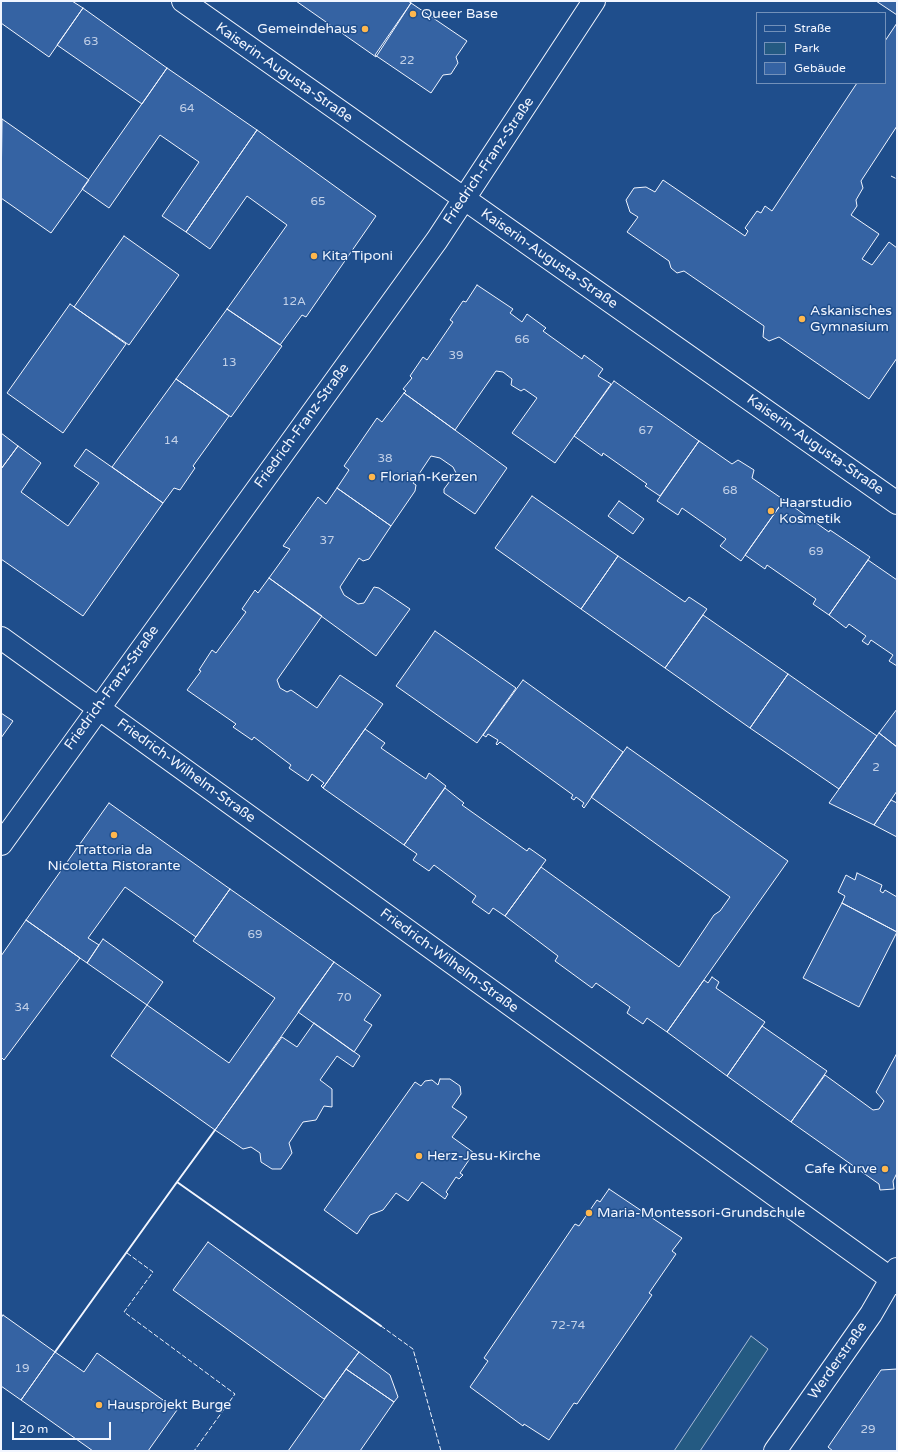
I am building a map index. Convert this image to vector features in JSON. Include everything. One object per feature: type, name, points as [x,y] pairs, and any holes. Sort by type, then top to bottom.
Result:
[{"type":"street","name":"Kaiserin-Augusta-Straße","points":[[183,1],[897,503]]},
{"type":"street","name":"Friedrich-Franz-Straße","points":[[1,844],[464,200],[594,1]]},
{"type":"street","name":"Friedrich-Wilhelm-Straße","points":[[1,638],[895,1277]]},
{"type":"street","name":"Werderstraße","points":[[775,1451],[871,1314],[895,1277]]},
{"type":"green space","points":[[751,1336],[768,1349],[700,1451],[674,1451]]},
{"type":"building","points":[[1,1],[72,1],[83,8],[49,57],[1,23]]},
{"type":"building","name":"Gemeindehaus","points":[[296,1],[408,1],[411,3],[376,57]]},
{"type":"building","points":[[876,1],[897,1],[897,15]]},
{"type":"building","points":[[411,3],[467,41],[456,57],[458,63],[451,74],[443,75],[431,93],[375,55]]},
{"type":"building","points":[[83,8],[167,68],[142,104],[57,45]]},
{"type":"building","points":[[897,23],[897,126],[861,181],[863,188],[856,200],[857,206],[851,215],[879,234],[862,259],[872,265],[889,242],[897,248],[897,358],[869,399],[779,337],[769,341],[763,337],[764,326],[684,271],[677,273],[671,268],[669,261],[627,232],[638,217],[630,212],[626,200],[634,188],[646,187],[655,192],[663,180],[745,236],[748,231],[745,228],[757,211],[761,213],[765,206],[772,211],[856,84],[886,84],[886,40]]},
{"type":"building","points":[[167,68],[257,130],[186,232],[162,216],[199,162],[160,135],[109,208],[82,189]]},
{"type":"building","points":[[2,119],[89,180],[51,233],[1,198]]},
{"type":"building","points":[[257,130],[376,216],[306,317],[302,315],[280,345],[227,309],[287,225],[247,196],[210,249],[186,232]]},
{"type":"building","points":[[124,236],[179,275],[129,345],[74,307]]},
{"type":"building","points":[[477,285],[513,309],[510,313],[522,322],[527,314],[546,328],[543,331],[582,359],[584,355],[603,369],[598,376],[611,384],[555,463],[512,433],[537,398],[524,389],[521,391],[511,385],[512,379],[503,372],[496,371],[455,430],[404,393],[406,391],[403,389],[412,378],[410,376],[423,357],[427,360],[453,322],[450,320],[463,301],[466,302]]},
{"type":"building","points":[[70,304],[126,344],[63,433],[7,393]]},
{"type":"building","points":[[227,309],[282,346],[231,417],[176,379]]},
{"type":"building","points":[[176,379],[229,416],[193,466],[195,468],[180,490],[174,488],[163,503],[112,467]]},
{"type":"building","points":[[614,381],[699,441],[660,496],[645,486],[647,484],[603,453],[602,456],[574,436]]},
{"type":"building","points":[[404,393],[507,468],[475,514],[444,493],[444,489],[456,473],[453,467],[440,458],[431,456],[413,483],[416,485],[415,491],[391,526],[337,488],[349,470],[344,466],[377,418],[382,422]]},
{"type":"building","points":[[1,433],[18,446],[1,469]]},
{"type":"building","points":[[699,441],[732,464],[738,460],[754,470],[752,478],[784,500],[741,561],[720,546],[726,539],[682,508],[678,515],[657,501]]},
{"type":"building","points":[[18,446],[41,463],[21,492],[68,526],[99,483],[74,466],[86,449],[163,503],[83,616],[1,559],[1,469]]},
{"type":"building","points":[[337,488],[391,526],[369,559],[363,561],[359,558],[340,587],[344,595],[358,604],[364,603],[374,587],[379,588],[410,609],[376,656],[269,578],[290,549],[283,546],[318,497],[326,504]]},
{"type":"building","points":[[532,496],[618,556],[581,609],[495,548]]},
{"type":"building","points":[[784,500],[829,532],[830,530],[870,557],[829,615],[813,604],[816,599],[767,565],[765,569],[745,555]]},
{"type":"building","points":[[619,501],[644,519],[633,534],[608,516]]},
{"type":"building","points":[[618,556],[685,602],[689,597],[707,609],[665,668],[581,609]]},
{"type":"building","points":[[868,560],[897,580],[897,666],[889,661],[893,655],[871,640],[868,645],[862,641],[866,636],[849,624],[846,628],[829,615]]},
{"type":"building","points":[[269,578],[322,616],[277,680],[280,688],[287,692],[291,690],[317,708],[340,675],[383,704],[323,788],[321,786],[324,783],[312,774],[308,781],[289,768],[291,765],[254,737],[252,740],[233,727],[236,724],[187,690],[201,671],[199,670],[212,650],[216,653],[246,612],[242,609],[255,590],[258,593]]},
{"type":"building","points":[[703,615],[788,674],[750,728],[665,668]]},
{"type":"building","points":[[435,631],[516,688],[477,743],[396,686]]},
{"type":"building","points":[[788,674],[877,736],[839,789],[750,728]]},
{"type":"building","points":[[523,680],[623,752],[584,808],[582,806],[584,803],[576,797],[574,800],[571,798],[573,795],[500,742],[497,745],[498,740],[488,734],[486,737],[483,735]]},
{"type":"building","points":[[897,709],[897,747],[879,733]]},
{"type":"building","points":[[1,713],[13,721],[1,738]]},
{"type":"building","points":[[365,729],[385,743],[381,748],[426,779],[429,773],[446,786],[404,845],[323,788]]},
{"type":"building","points":[[879,733],[897,747],[897,791],[874,825],[829,803]]},
{"type":"building","points":[[627,747],[788,861],[667,1032],[647,1018],[643,1024],[627,1013],[630,1007],[596,983],[592,988],[555,961],[558,956],[505,916],[541,867],[679,967],[714,915],[720,911],[730,897],[591,797]]},
{"type":"building","points":[[445,788],[464,803],[462,805],[527,851],[529,848],[546,860],[505,916],[493,908],[489,914],[472,902],[476,896],[434,865],[429,871],[413,860],[417,854],[404,845]]},
{"type":"building","points":[[891,800],[897,803],[897,837],[874,825]]},
{"type":"building","points":[[109,803],[230,889],[196,937],[125,887],[88,938],[99,945],[87,963],[26,920]]},
{"type":"building","points":[[857,873],[882,885],[880,891],[883,893],[885,890],[897,897],[897,932],[842,903],[845,896],[838,892],[846,875],[855,880]]},
{"type":"building","points":[[230,889],[334,962],[215,1130],[111,1056],[147,1005],[229,1063],[275,998],[193,941]]},
{"type":"building","points":[[842,903],[897,932],[859,1007],[803,978]]},
{"type":"building","points":[[26,920],[80,958],[4,1060],[1,1057],[1,956]]},
{"type":"building","points":[[103,939],[163,982],[147,1005],[87,963]]},
{"type":"building","points":[[334,962],[381,995],[364,1020],[372,1025],[354,1052],[298,1012]]},
{"type":"building","points":[[712,977],[719,982],[716,988],[765,1022],[727,1076],[667,1032],[704,980],[708,983]]},
{"type":"building","points":[[314,1023],[360,1056],[353,1067],[337,1056],[320,1080],[332,1089],[332,1107],[324,1106],[316,1120],[303,1122],[289,1143],[292,1153],[281,1169],[272,1169],[261,1162],[260,1153],[251,1147],[243,1149],[215,1130],[282,1037],[297,1047]]},
{"type":"building","points":[[762,1026],[827,1071],[791,1122],[727,1076]]},
{"type":"building","points":[[897,1053],[897,1173],[893,1181],[894,1189],[880,1190],[879,1184],[791,1122],[825,1075],[873,1110],[879,1109],[884,1101],[876,1092]]},
{"type":"building","name":"Herz-Jesu-Kirche","points":[[440,1079],[450,1079],[460,1086],[461,1094],[452,1107],[467,1117],[452,1137],[477,1155],[474,1159],[471,1157],[460,1173],[463,1175],[459,1179],[456,1177],[446,1192],[448,1194],[445,1199],[422,1182],[408,1201],[396,1193],[383,1210],[370,1215],[357,1234],[324,1210],[415,1082],[421,1086],[425,1081],[432,1080],[438,1085]]},
{"type":"building","points":[[609,1189],[682,1238],[672,1251],[676,1254],[649,1293],[652,1295],[577,1404],[574,1403],[549,1440],[524,1424],[523,1426],[470,1387],[488,1361],[484,1358],[575,1224],[579,1226],[597,1200],[600,1202]]},
{"type":"building","points":[[208,1242],[359,1352],[324,1399],[173,1290]]},
{"type":"building","points":[[3,1315],[55,1352],[21,1400],[1,1386],[1,1318]]},
{"type":"building","name":"Hausprojekt Burge","points":[[55,1352],[84,1372],[97,1353],[177,1410],[148,1451],[93,1451],[21,1400]]},
{"type":"building","points":[[359,1352],[390,1375],[398,1397],[394,1402],[346,1369]]},
{"type":"building","points":[[346,1369],[394,1402],[360,1451],[288,1451]]},
{"type":"building","points":[[897,1369],[897,1451],[833,1451],[828,1447],[881,1370]]},
{"type":"fence","points":[[891,176],[897,179]]},
{"type":"fence","points":[[127,1253],[153,1272],[124,1312],[235,1394],[194,1451]]},
{"type":"fence","points":[[381,1326],[413,1349],[441,1451]]},
{"type":"wall","points":[[215,1130],[177,1182],[381,1326]]},
{"type":"wall","points":[[55,1352],[177,1182]]},
{"type":"place","name":"Queer Base","points":[[413,14]]},
{"type":"place","name":"Gemeindehaus","points":[[365,29]]},
{"type":"place","name":"Kita Tiponi","points":[[314,256]]},
{"type":"place","name":"Askanisches Gymnasium","points":[[802,319]]},
{"type":"place","name":"Florian-Kerzen","points":[[372,477]]},
{"type":"place","name":"Haarstudio Kosmetik","points":[[771,511]]},
{"type":"place","name":"Trattoria da Nicoletta Ristorante","points":[[114,835]]},
{"type":"place","name":"Herz-Jesu-Kirche","points":[[419,1156]]},
{"type":"place","name":"Cafe Kurve","points":[[885,1169]]},
{"type":"place","name":"Maria-Montessori-Grundschule","points":[[589,1213]]},
{"type":"place","name":"Hausprojekt Burge","points":[[99,1405]]}]
